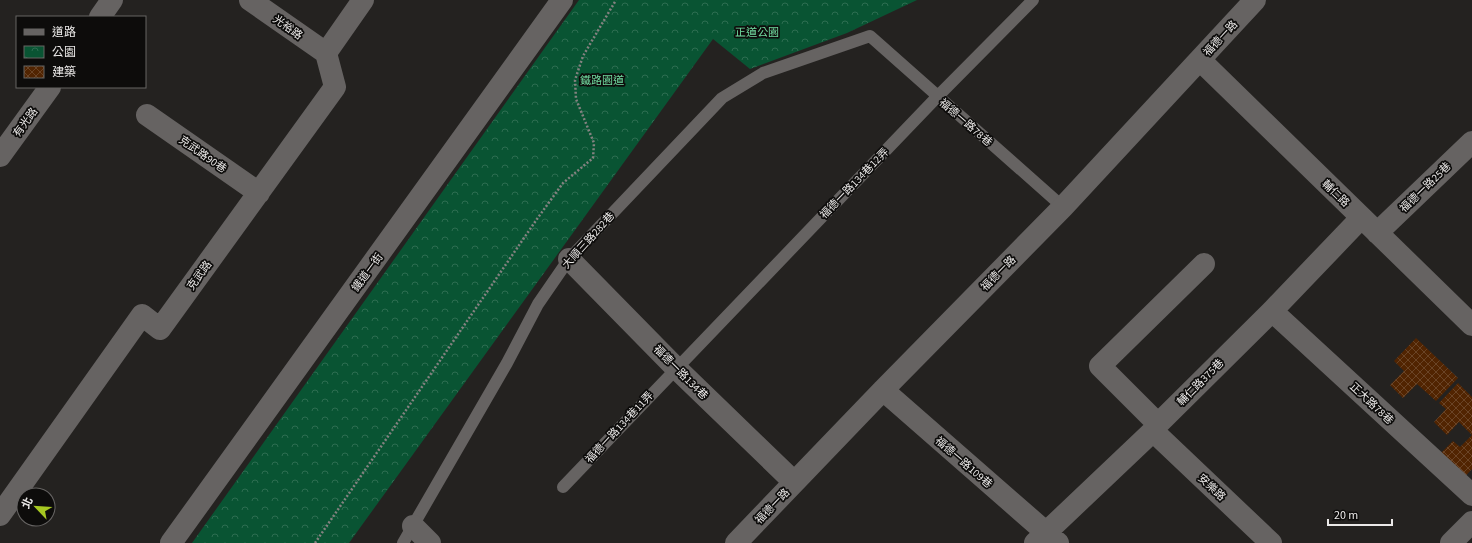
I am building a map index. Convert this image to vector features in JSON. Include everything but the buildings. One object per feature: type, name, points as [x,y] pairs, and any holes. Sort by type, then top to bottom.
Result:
[{"type":"street","points":[[101,16],[112,0]]},
{"type":"street","name":"光裕路","points":[[250,0],[326,53]]},
{"type":"street","points":[[326,53],[363,0]]},
{"type":"street","name":"鐵道一街","points":[[171,543],[562,0]]},
{"type":"street","name":"福德一路","points":[[736,543],[883,390],[1063,207],[1255,0]]},
{"type":"street","name":"克武路","points":[[0,515],[142,315],[160,328],[335,87],[326,53]]},
{"type":"street","name":"輔仁路","points":[[1200,60],[1472,325]]},
{"type":"street","name":"有光路","points":[[0,156],[49,88]]},
{"type":"street","name":"克武路90巷","points":[[147,115],[258,193]]},
{"type":"street","name":"福德一路25巷","points":[[1377,233],[1472,142]]},
{"type":"street","name":"輔仁路375巷","points":[[1046,540],[1155,427],[1272,311],[1361,218]]},
{"type":"street","name":"福德一路134巷","points":[[569,258],[676,368],[794,482]]},
{"type":"street","name":"安樂路","points":[[1204,264],[1100,366],[1155,427],[1271,543]]},
{"type":"street","name":"正大路78巷","points":[[1272,311],[1472,495]]},
{"type":"street","name":"福德一路109巷","points":[[883,390],[1046,540]]},
{"type":"street","points":[[1451,543],[1472,522]]},
{"type":"street","points":[[408,534],[430,543]]},
{"type":"lane","name":"福德一路134巷12弄","points":[[676,368],[937,97],[1033,0]]},
{"type":"lane","name":"福德一路78巷","points":[[870,36],[937,97],[1063,207]]},
{"type":"lane","name":"大順三路282巷","points":[[408,534],[507,363],[538,304],[569,258],[722,98],[763,72],[870,36]]},
{"type":"lane","name":"福德一路134巷11弄","points":[[563,487],[676,368]]},
{"type":"path","points":[[315,543],[541,213],[564,183],[593,158],[594,143],[576,99],[576,80],[583,56],[616,0]]},
{"type":"green space","name":"鐵路園道","points":[[579,0],[917,0],[847,33],[750,69],[713,39],[349,543],[192,543]]},
{"type":"park label","name":"正道公園","points":[[757,32]]}]
